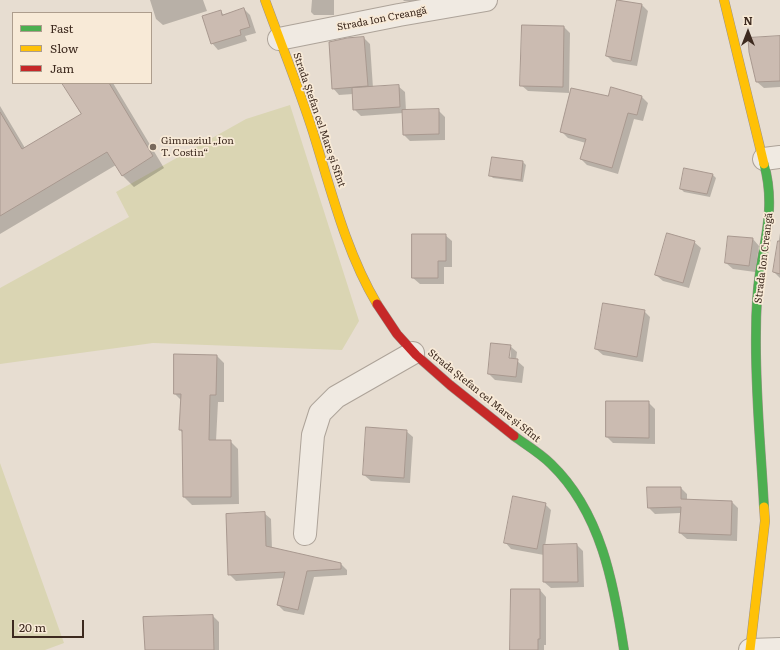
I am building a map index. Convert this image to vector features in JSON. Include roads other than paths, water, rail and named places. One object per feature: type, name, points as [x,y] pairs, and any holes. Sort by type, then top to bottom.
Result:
[{"type":"street","name":"Strada Ștefan cel Mare și Sfînt","points":[[265,0],[298,89],[341,222],[359,266],[379,306],[390,324],[413,353],[461,394],[551,464],[570,485],[590,519],[605,554],[619,616],[624,650]]},
{"type":"street","name":"Strada Ion Creangă","points":[[279,39],[399,15],[486,0]]},
{"type":"street","name":"Strada Ion Creangă","points":[[724,0],[754,126],[772,158],[769,181],[770,212],[760,275],[756,333],[764,521],[750,650]]},
{"type":"street","points":[[304,534],[313,435],[320,413],[336,397],[413,353]]},
{"type":"street","points":[[750,650],[780,649]]},
{"type":"place","name":"Gimnaziul „Ion T. Costin“","points":[[153,147]]}]
